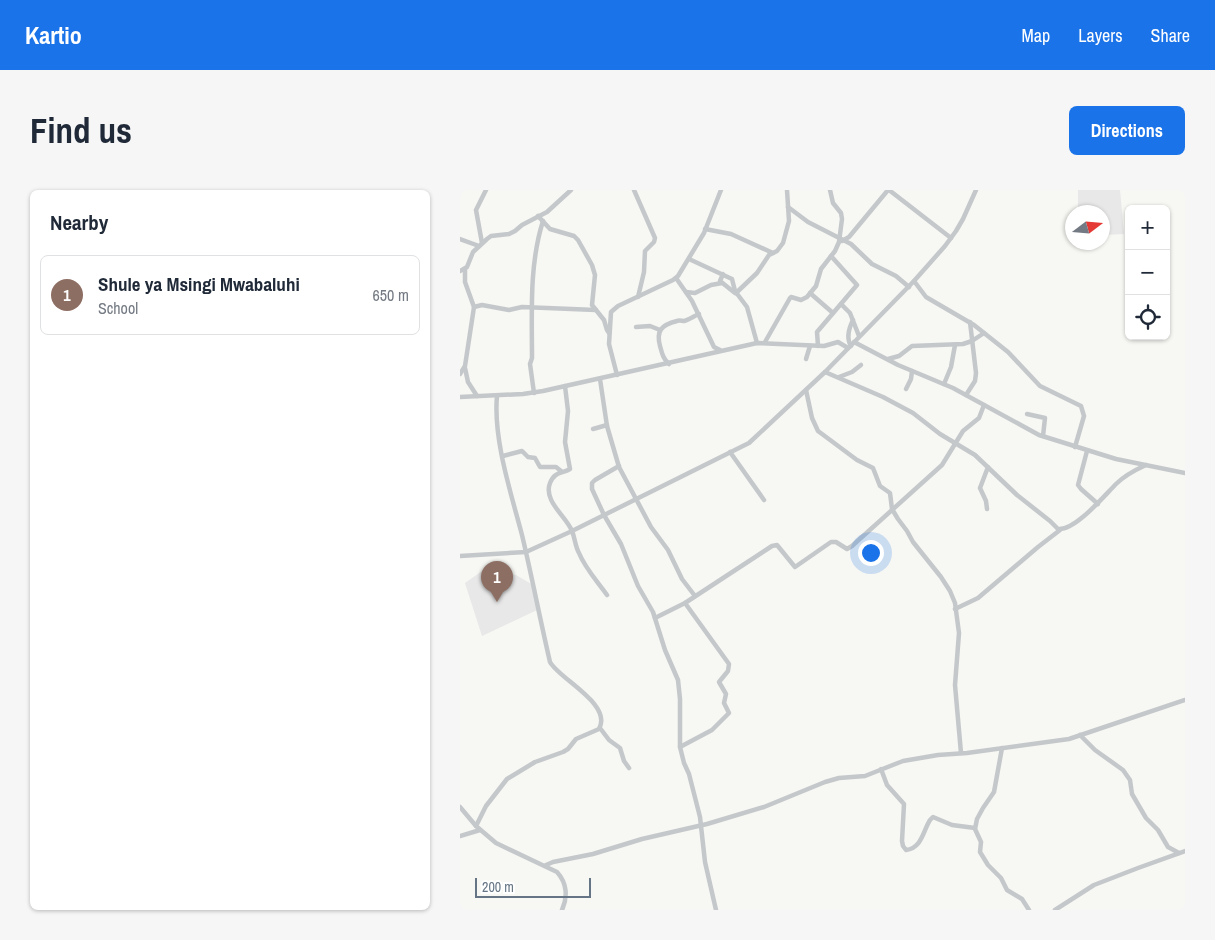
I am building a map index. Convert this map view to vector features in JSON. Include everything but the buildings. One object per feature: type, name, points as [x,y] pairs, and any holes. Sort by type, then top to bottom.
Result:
[{"type":"street","points":[[481,244],[476,210],[486,190]]},
{"type":"street","points":[[460,374],[464,368],[474,307],[465,282],[463,270],[473,252],[491,236],[511,233],[522,224],[546,212],[571,190]]},
{"type":"street","points":[[634,190],[655,238],[654,242],[645,251],[644,272],[638,297]]},
{"type":"street","points":[[617,375],[609,344],[612,310],[676,278],[689,260],[705,229],[721,190]]},
{"type":"street","points":[[736,294],[757,273],[769,255],[780,248],[786,235],[789,221],[787,190]]},
{"type":"street","points":[[765,342],[790,298],[801,300],[810,294],[816,286],[821,269],[841,240],[842,219],[832,203],[830,190]]},
{"type":"street","points":[[841,240],[848,237],[888,190],[951,238]]},
{"type":"street","points":[[460,556],[526,552],[572,531],[755,439],[825,372],[914,281],[951,238],[963,219],[976,190]]},
{"type":"street","points":[[788,207],[808,222],[851,244],[872,264],[896,276],[909,286]]},
{"type":"street","points":[[538,216],[552,230],[574,236],[578,240],[594,271],[595,279],[592,301],[604,320],[609,333]]},
{"type":"street","points":[[534,393],[530,364],[532,358],[531,308],[537,249],[543,221]]},
{"type":"street","points":[[705,229],[733,234],[773,253]]},
{"type":"street","points":[[460,238],[481,244]]},
{"type":"street","points":[[818,346],[818,332],[857,286],[831,256]]},
{"type":"street","points":[[689,260],[732,279],[736,294]]},
{"type":"street","points":[[722,274],[720,279],[722,283],[736,294],[747,307],[756,343]]},
{"type":"street","points":[[676,278],[699,314],[714,347],[712,353]]},
{"type":"street","points":[[914,281],[926,297],[970,322],[1008,352],[1040,386],[1081,406],[1084,416],[1075,447]]},
{"type":"street","points":[[686,292],[695,293],[711,285],[722,283]]},
{"type":"street","points":[[810,294],[833,313]]},
{"type":"street","points":[[841,304],[850,313],[859,336]]},
{"type":"street","points":[[474,307],[482,306],[509,310],[522,307],[596,310]]},
{"type":"street","points":[[668,364],[664,359],[658,338],[660,330],[676,321],[684,321],[699,314]]},
{"type":"street","points":[[851,345],[848,341],[849,329],[853,320]]},
{"type":"street","points":[[966,395],[976,373],[970,322]]},
{"type":"street","points":[[636,326],[650,326],[660,330]]},
{"type":"street","points":[[888,360],[899,356],[912,346],[956,345],[972,341],[984,333]]},
{"type":"street","points":[[460,397],[534,393],[756,343],[824,346],[838,342],[851,345],[944,384],[1043,436],[1087,451],[1185,473]]},
{"type":"street","points":[[944,384],[956,345]]},
{"type":"street","points":[[806,358],[810,346]]},
{"type":"street","points":[[714,347],[722,350]]},
{"type":"street","points":[[660,365],[664,359]]},
{"type":"street","points":[[838,378],[852,372],[861,365]]},
{"type":"street","points":[[464,368],[468,382],[477,396]]},
{"type":"street","points":[[906,389],[911,379],[912,371]]},
{"type":"street","points":[[825,372],[877,394],[908,410],[975,455],[1017,495],[1060,530]]},
{"type":"street","points":[[600,379],[606,425],[619,466],[650,527],[668,550],[682,579],[695,596]]},
{"type":"street","points":[[565,386],[568,411],[565,442],[570,467],[568,471],[561,471],[550,483],[549,497],[566,519],[579,554],[587,568],[607,595]]},
{"type":"street","points":[[806,390],[812,418],[818,432],[857,460],[873,468],[880,486],[890,493],[892,509],[913,542],[930,561],[953,598],[958,633],[954,686],[961,753]]},
{"type":"street","points":[[476,826],[490,800],[507,779],[535,762],[564,752],[576,739],[595,732],[600,728],[601,722],[599,713],[592,702],[572,683],[555,671],[550,662],[526,552],[502,456],[496,396]]},
{"type":"street","points":[[655,618],[695,596],[772,546],[777,545],[795,566],[831,542],[836,542],[847,548],[852,546],[942,465],[965,428],[979,418],[984,405]]},
{"type":"street","points":[[1027,414],[1045,418],[1043,436]]},
{"type":"street","points":[[593,429],[606,425]]},
{"type":"street","points":[[502,456],[520,451],[524,452],[528,457],[535,458],[540,467],[555,466],[561,471]]},
{"type":"street","points":[[1087,451],[1078,485],[1081,490],[1098,504]]},
{"type":"street","points":[[730,452],[764,500]]},
{"type":"street","points":[[955,609],[978,598],[1038,547],[1098,504],[1118,482],[1146,465]]},
{"type":"street","points":[[619,466],[592,483],[592,489],[604,515],[621,544],[638,586],[655,618],[667,655],[678,680],[680,747],[689,774],[701,825],[705,862],[716,910]]},
{"type":"street","points":[[987,509],[986,501],[980,488],[988,467]]},
{"type":"street","points":[[680,747],[712,730],[729,713],[724,703],[726,694],[719,682],[729,669],[729,664],[685,602]]},
{"type":"street","points":[[546,866],[553,862],[593,854],[764,807],[832,780],[865,776],[917,757],[1059,740],[1080,735],[1185,700]]},
{"type":"street","points":[[600,728],[620,748],[624,761],[629,768]]},
{"type":"street","points":[[1080,735],[1095,750],[1123,770],[1130,780],[1132,794],[1146,818],[1158,830],[1168,847],[1179,853]]},
{"type":"street","points":[[1002,748],[994,792],[983,808],[975,828],[981,842],[980,852],[988,865],[1003,881],[1007,890],[1022,899],[1029,910]]},
{"type":"street","points":[[881,769],[887,785],[904,804],[902,841],[906,850],[918,844],[933,817],[952,825],[975,828]]},
{"type":"street","points":[[460,807],[476,826],[493,841],[504,848],[557,872],[563,881],[566,898],[562,910]]},
{"type":"street","points":[[460,836],[480,830]]},
{"type":"street","points":[[1055,910],[1094,886],[1185,851]]},
{"type":"shaded area","points":[[1078,190],[1120,190],[1124,234],[1110,235],[1110,205],[1078,205]]},
{"type":"shaded area","points":[[485,569],[516,575],[533,585],[537,610],[482,636],[465,583]]},
{"type":"place","name":"Shule ya Msingi Mwabaluhi","points":[[497,602]]}]
